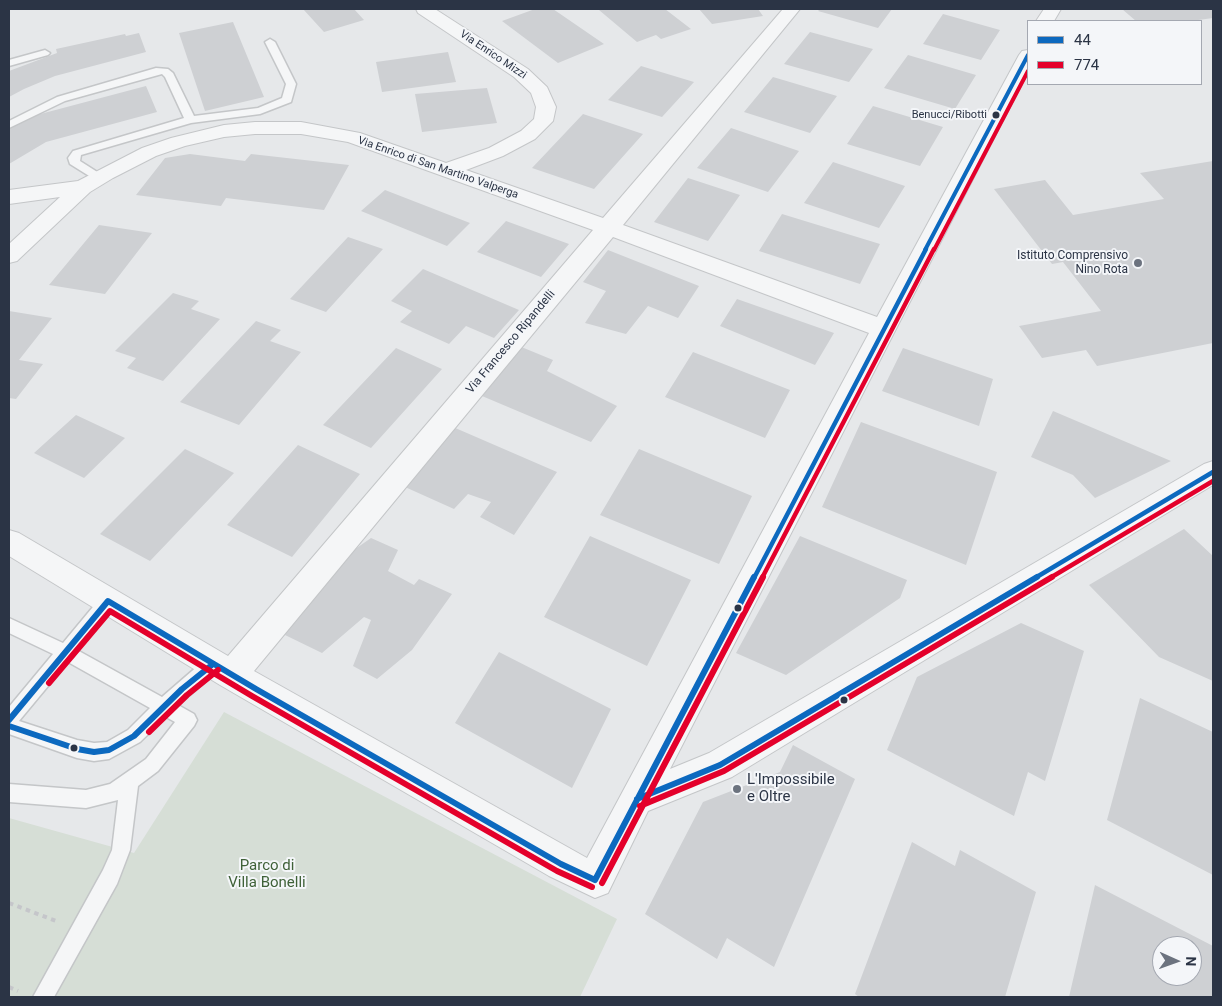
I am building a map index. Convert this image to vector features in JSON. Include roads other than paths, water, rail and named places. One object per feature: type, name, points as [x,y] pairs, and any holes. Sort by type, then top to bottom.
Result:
[{"type":"street","name":"Via Francesco Ripandelli","points":[[222,670],[607,227],[792,9]]},
{"type":"street","points":[[1046,20],[1052,9]]},
{"type":"street","name":"Via Enrico Mizzi","points":[[434,10],[521,72],[540,91],[546,108],[543,121],[528,135],[496,152],[446,170]]},
{"type":"street","points":[[9,542],[222,670],[561,864],[595,880],[1027,57]]},
{"type":"street","name":"Via Enrico di San Martino Valperga","points":[[9,256],[90,182],[149,152],[178,142],[224,131],[301,128],[339,133],[607,227],[884,329]]},
{"type":"street","points":[[9,197],[90,182]]},
{"type":"street","points":[[637,799],[720,764],[1213,472]]},
{"type":"lane","points":[[90,182],[74,162],[77,153],[190,120],[260,111],[287,100],[291,84],[270,42]]},
{"type":"lane","points":[[9,63],[45,53]]},
{"type":"lane","points":[[9,125],[61,99],[156,71],[164,71],[169,75],[190,120]]},
{"type":"lane","points":[[9,720],[108,601]]},
{"type":"lane","points":[[9,625],[65,652],[188,720],[152,765],[114,792],[86,799],[9,793]]},
{"type":"lane","points":[[9,726],[77,749],[101,752],[116,747],[134,736],[163,707],[222,670]]},
{"type":"lane","points":[[43,997],[82,930],[110,877],[121,850],[129,782]]},
{"type":"place","name":"Benucci/Ribotti","points":[[996,115]]},
{"type":"place","name":"Istituto Comprensivo Nino Rota","points":[[1138,263]]},
{"type":"place","name":"L'Impossibile e Oltre","points":[[737,789]]},
{"type":"park label","name":"Parco di Villa Bonelli","points":[[267,874]]}]
